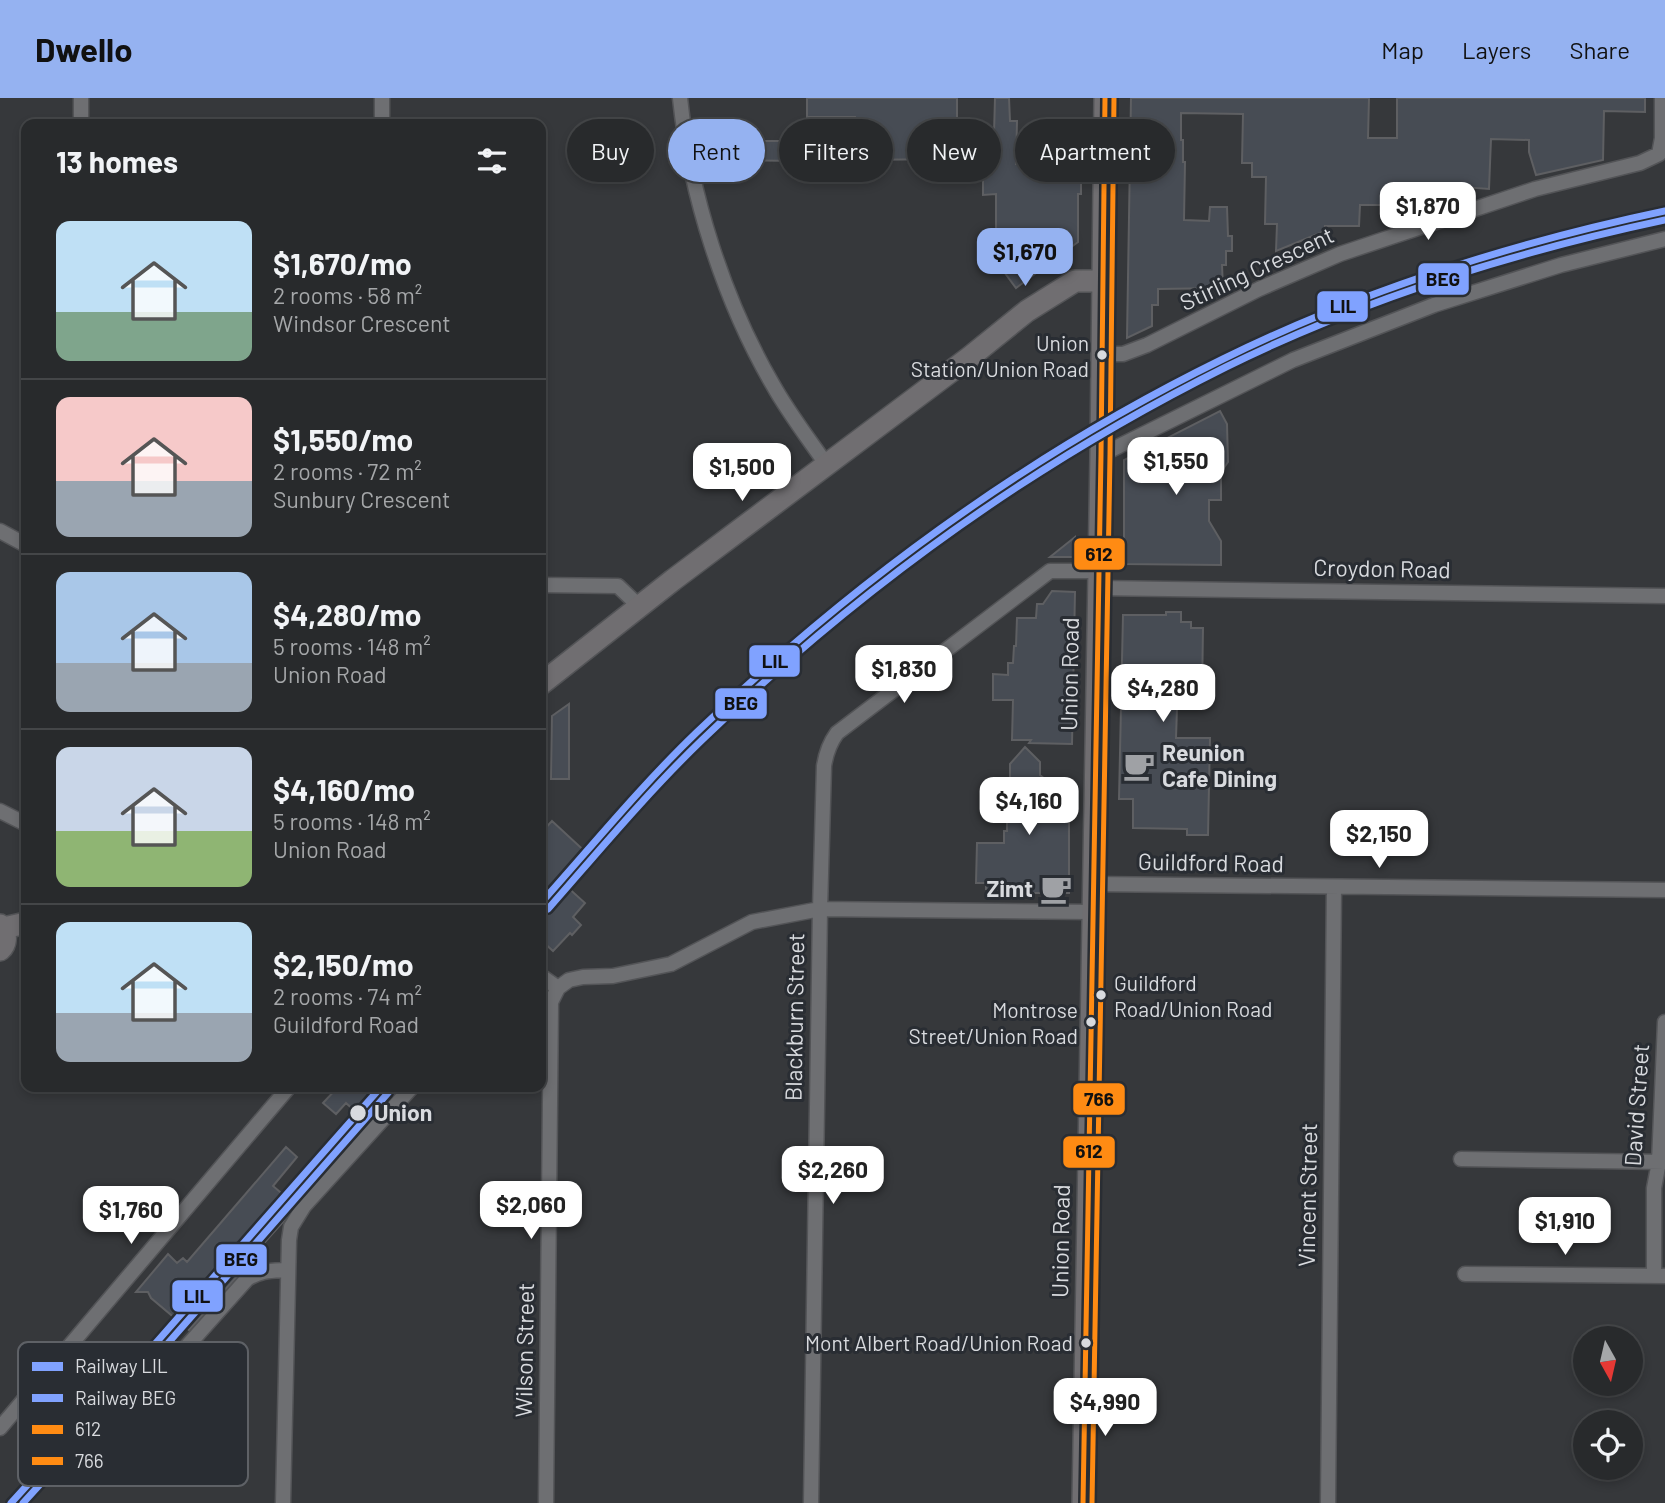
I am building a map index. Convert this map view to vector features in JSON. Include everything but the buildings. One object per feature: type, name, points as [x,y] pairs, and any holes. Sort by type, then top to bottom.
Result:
[{"type":"main road","name":"Union Road","points":[[1083,1503],[1105,98]]},
{"type":"main road","points":[[546,680],[673,580],[970,357],[1027,311],[1075,281],[1103,281]]},
{"type":"main road","points":[[0,950],[4,947],[6,937],[2,927],[21,924]]},
{"type":"street","points":[[81,98],[81,119]]},
{"type":"street","points":[[382,119],[383,98]]},
{"type":"street","points":[[680,98],[691,167],[708,234],[737,314],[773,386],[826,464]]},
{"type":"street","name":"Stirling Crescent","points":[[1102,354],[1123,354],[1147,345],[1259,289],[1340,254],[1535,189],[1640,163],[1658,154],[1662,138],[1662,98]]},
{"type":"street","points":[[1101,454],[1293,360],[1434,305],[1561,265],[1665,239]]},
{"type":"street","points":[[0,531],[21,542]]},
{"type":"street","name":"Croydon Road","points":[[820,909],[824,766],[829,744],[838,733],[1050,570],[1098,580],[1665,596]]},
{"type":"street","points":[[546,585],[618,586],[640,608]]},
{"type":"street","points":[[0,811],[21,822]]},
{"type":"street","name":"Guildford Road","points":[[1092,884],[1665,890]]},
{"type":"street","name":"Vincent Street","points":[[1328,1503],[1334,887]]},
{"type":"street","points":[[546,980],[558,988],[569,980],[583,977],[613,976],[671,964],[752,922],[820,909],[1092,912]]},
{"type":"street","name":"Blackburn Street","points":[[811,1503],[820,909]]},
{"type":"street","name":"Wilson Street","points":[[546,1503],[551,1002],[558,988]]},
{"type":"street","name":"David Street","points":[[1660,1276],[1654,1188],[1662,1162],[1665,1021]]},
{"type":"street","points":[[73,1342],[285,1092]]},
{"type":"street","points":[[283,1503],[291,1227],[304,1206],[407,1092]]},
{"type":"street","points":[[1461,1160],[1662,1162]]},
{"type":"street","points":[[191,1342],[247,1279],[266,1270],[288,1270]]},
{"type":"street","points":[[1465,1273],[1660,1276]]},
{"type":"street","points":[[0,1428],[18,1407]]},
{"type":"rail line","name":"LIL","points":[[546,897],[676,753],[755,678],[880,574],[945,525],[1081,436],[1223,359],[1276,334],[1384,290],[1495,254],[1665,211]]},
{"type":"rail line","name":"BEG","points":[[548,909],[682,760],[822,632],[950,533],[1084,445],[1154,404],[1226,367],[1278,342],[1386,299],[1552,247],[1665,220]]},
{"type":"rail line","name":"LIL","points":[[157,1342],[377,1092]]},
{"type":"rail line","name":"BEG","points":[[169,1342],[388,1093]]},
{"type":"rail line","name":"LIL","points":[[11,1503],[26,1486]]},
{"type":"rail line","name":"BEG","points":[[23,1503],[38,1486]]},
{"type":"transit line","name":"612","points":[[1083,1503],[1105,98]]},
{"type":"transit line","name":"766","points":[[1092,1503],[1114,98]]},
{"type":"place","name":"Union Station/Union Road","points":[[1102,355]]},
{"type":"place","name":"Reunion Cafe Dining","points":[[1139,766]]},
{"type":"place","name":"Zimt","points":[[1056,889]]},
{"type":"place","name":"Guildford Road/Union Road","points":[[1101,995]]},
{"type":"place","name":"Montrose Street/Union Road","points":[[1091,1022]]},
{"type":"place","name":"Union","points":[[358,1113]]},
{"type":"place","name":"Mont Albert Road/Union Road","points":[[1086,1343]]}]
